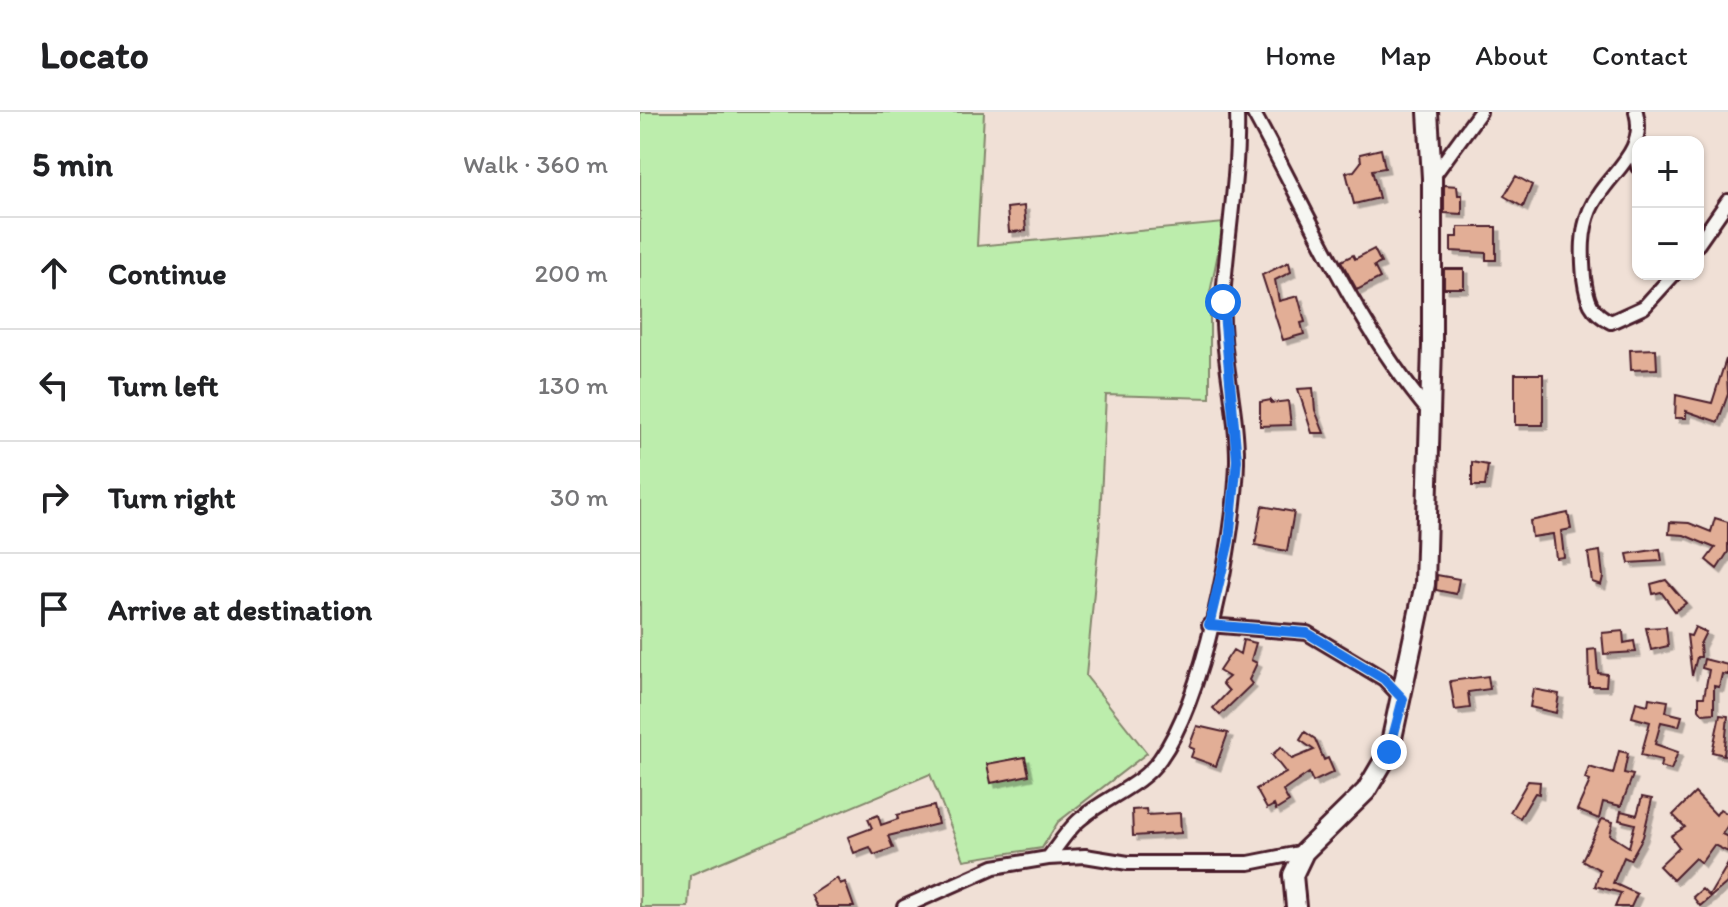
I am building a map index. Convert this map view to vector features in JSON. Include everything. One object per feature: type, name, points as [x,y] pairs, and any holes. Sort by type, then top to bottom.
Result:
[{"type":"street","points":[[1048,858],[1080,818],[1159,760],[1184,712],[1209,625],[1229,541],[1237,460],[1223,302],[1239,154],[1237,112]]},
{"type":"street","points":[[1253,112],[1365,327],[1396,372],[1431,414]]},
{"type":"street","points":[[1296,907],[1293,875],[1304,852],[1366,791],[1389,752],[1403,699],[1425,584],[1431,414],[1432,178],[1428,112]]},
{"type":"street","points":[[1432,178],[1480,112]]},
{"type":"street","points":[[1635,136],[1636,112]]},
{"type":"street","points":[[1632,154],[1591,208],[1582,242],[1587,299],[1596,315],[1611,322],[1644,307],[1669,280]]},
{"type":"street","points":[[1704,235],[1728,201]]},
{"type":"street","points":[[1209,625],[1307,633],[1373,672],[1403,699]]},
{"type":"street","points":[[904,907],[994,867],[1048,858],[1085,856],[1128,863],[1249,863],[1304,852]]},
{"type":"green space","points":[[640,112],[984,112],[977,246],[1224,223],[1210,293],[1210,398],[1106,395],[1099,539],[1086,676],[1147,753],[1058,822],[1042,848],[964,860],[930,774],[690,875],[688,907],[640,907]]},
{"type":"building","points":[[1381,149],[1385,168],[1372,170],[1379,198],[1354,204],[1346,172],[1354,171],[1361,162],[1360,154]]},
{"type":"building","points":[[1516,176],[1532,185],[1523,207],[1504,196]]},
{"type":"building","points":[[1444,185],[1457,186],[1458,195],[1462,195],[1462,214],[1444,213]]},
{"type":"building","points":[[1024,206],[1026,231],[1009,232],[1007,208]]},
{"type":"building","points":[[1458,227],[1496,227],[1496,260],[1486,260],[1486,253],[1451,251],[1451,237],[1458,237]]},
{"type":"building","points":[[1374,249],[1381,263],[1374,266],[1380,278],[1357,290],[1341,261],[1353,255],[1355,259]]},
{"type":"building","points":[[1289,262],[1291,272],[1275,280],[1279,301],[1298,296],[1305,322],[1301,323],[1304,334],[1283,340],[1262,275]]},
{"type":"building","points":[[1444,269],[1464,269],[1464,288],[1444,288]]},
{"type":"building","points":[[1656,349],[1657,369],[1631,370],[1630,350]]},
{"type":"building","points":[[1726,359],[1728,394],[1718,422],[1686,411],[1686,418],[1675,418],[1676,395],[1712,403]]},
{"type":"building","points":[[1515,374],[1543,374],[1543,425],[1515,425]]},
{"type":"building","points":[[1313,388],[1315,410],[1324,433],[1312,433],[1298,389]]},
{"type":"building","points":[[1271,400],[1271,403],[1288,401],[1291,425],[1260,426],[1260,402]]},
{"type":"building","points":[[1472,462],[1488,465],[1485,486],[1472,486]]},
{"type":"building","points":[[1262,506],[1294,512],[1287,551],[1255,545]]},
{"type":"building","points":[[1568,513],[1571,529],[1561,531],[1564,557],[1556,558],[1553,534],[1532,537],[1530,521]]},
{"type":"building","points":[[1715,518],[1728,522],[1728,552],[1717,569],[1706,560],[1715,548],[1684,535],[1669,534],[1670,522],[1689,523],[1711,532]]},
{"type":"building","points":[[1660,549],[1662,561],[1629,563],[1627,554]]},
{"type":"building","points":[[1600,551],[1601,585],[1592,582],[1588,553]]},
{"type":"building","points":[[1437,575],[1459,579],[1456,594],[1436,590]]},
{"type":"building","points":[[1666,580],[1686,603],[1675,611],[1661,592],[1653,594],[1651,584]]},
{"type":"building","points":[[1666,627],[1668,646],[1651,650],[1646,628]]},
{"type":"building","points":[[1695,627],[1706,632],[1700,644],[1701,657],[1697,657],[1692,676],[1687,635],[1691,636]]},
{"type":"building","points":[[1623,631],[1624,643],[1634,641],[1636,652],[1604,654],[1602,633]]},
{"type":"building","points":[[1243,640],[1256,643],[1251,660],[1257,663],[1249,680],[1252,684],[1220,715],[1213,708],[1229,691],[1222,683],[1229,677],[1219,671],[1233,650],[1240,654]]},
{"type":"building","points":[[1596,649],[1598,673],[1607,674],[1606,686],[1589,686],[1588,650]]},
{"type":"building","points":[[1704,659],[1728,665],[1728,675],[1722,674],[1719,687],[1714,686],[1714,713],[1703,714],[1699,709],[1699,697],[1704,697],[1709,670],[1702,668]]},
{"type":"building","points":[[1488,676],[1490,689],[1468,692],[1470,708],[1455,710],[1450,681]]},
{"type":"building","points":[[1533,689],[1559,694],[1556,713],[1530,707]]},
{"type":"building","points":[[1649,698],[1668,701],[1666,712],[1682,716],[1679,726],[1661,722],[1655,744],[1678,752],[1671,770],[1660,767],[1662,760],[1641,755],[1650,722],[1632,717],[1636,702],[1648,705]]},
{"type":"building","points":[[1720,715],[1728,716],[1724,755],[1712,752]]},
{"type":"building","points":[[1197,726],[1228,733],[1216,766],[1191,757],[1194,749],[1189,747]]},
{"type":"building","points":[[1305,732],[1315,739],[1324,760],[1328,758],[1334,772],[1313,782],[1309,773],[1283,791],[1289,802],[1276,810],[1274,805],[1267,809],[1256,789],[1286,773],[1272,755],[1281,747],[1292,759],[1314,750],[1300,740]]},
{"type":"building","points":[[1619,751],[1628,753],[1624,773],[1633,775],[1621,806],[1603,802],[1599,819],[1577,810],[1590,781],[1585,779],[1589,767],[1613,774]]},
{"type":"building","points":[[1025,757],[1029,775],[991,783],[987,764]]},
{"type":"building","points":[[1528,781],[1540,782],[1539,794],[1535,793],[1520,818],[1510,812]]},
{"type":"building","points":[[1695,793],[1716,815],[1720,809],[1728,814],[1728,825],[1722,834],[1728,837],[1728,852],[1714,845],[1701,863],[1695,858],[1673,880],[1659,866],[1679,847],[1671,836],[1685,827],[1673,815]]},
{"type":"building","points":[[1642,797],[1652,799],[1643,837],[1630,860],[1624,857],[1613,883],[1637,894],[1631,907],[1615,907],[1621,893],[1595,886],[1600,870],[1582,860],[1602,819],[1613,822],[1610,835],[1629,847],[1635,824],[1619,820],[1621,811],[1637,815]]},
{"type":"building","points":[[934,806],[938,824],[888,836],[893,848],[874,855],[870,847],[854,853],[848,837],[872,828],[868,819],[878,815],[881,825],[898,819],[897,815]]},
{"type":"building","points":[[1146,809],[1147,815],[1180,813],[1181,833],[1133,836],[1132,810]]},
{"type":"building","points":[[1728,864],[1728,882],[1700,906],[1693,897],[1702,889],[1709,896]]},
{"type":"building","points":[[837,878],[840,884],[845,882],[854,907],[817,907],[811,895]]},
{"type":"route","points":[[1223,302],[1237,460],[1229,541],[1209,625],[1307,633],[1384,679],[1403,699],[1389,752]]}]
